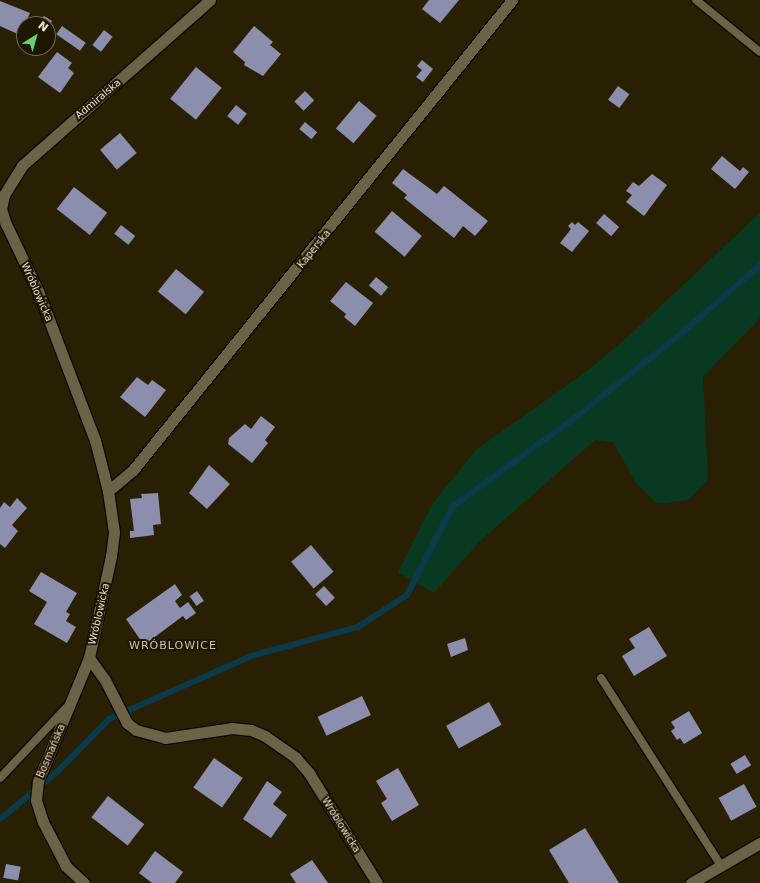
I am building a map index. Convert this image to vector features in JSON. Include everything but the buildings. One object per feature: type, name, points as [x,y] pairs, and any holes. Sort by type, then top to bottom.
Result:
[{"type":"street","name":"Admiralska","points":[[1,209],[4,195],[22,166],[210,0]]},
{"type":"street","name":"Kaperska","points":[[108,491],[133,470],[512,0]]},
{"type":"street","name":"Wróblowicka","points":[[1,209],[6,224],[38,291],[90,426],[108,491],[114,532],[111,556],[89,658],[105,680],[127,723],[149,735],[165,738],[232,728],[245,729],[265,736],[296,758],[309,773],[377,883]]},
{"type":"street","name":"Bosmańska","points":[[84,883],[66,866],[43,822],[36,800],[38,781],[89,658]]},
{"type":"street","points":[[691,883],[760,843]]},
{"type":"lane","points":[[696,0],[760,52]]},
{"type":"lane","points":[[601,678],[721,866]]},
{"type":"lane","points":[[0,778],[72,702]]},
{"type":"green space","points":[[760,213],[760,318],[703,377],[708,479],[688,500],[657,504],[636,483],[613,442],[595,440],[480,541],[434,593],[398,572],[433,503],[476,450],[587,371],[631,334]]},
{"type":"waterway","points":[[0,819],[56,773],[109,719],[251,656],[358,627],[407,595],[453,506],[572,420],[677,337],[760,265]]},
{"type":"district","name":"WRÓBLOWICE","points":[[173,646]]}]
